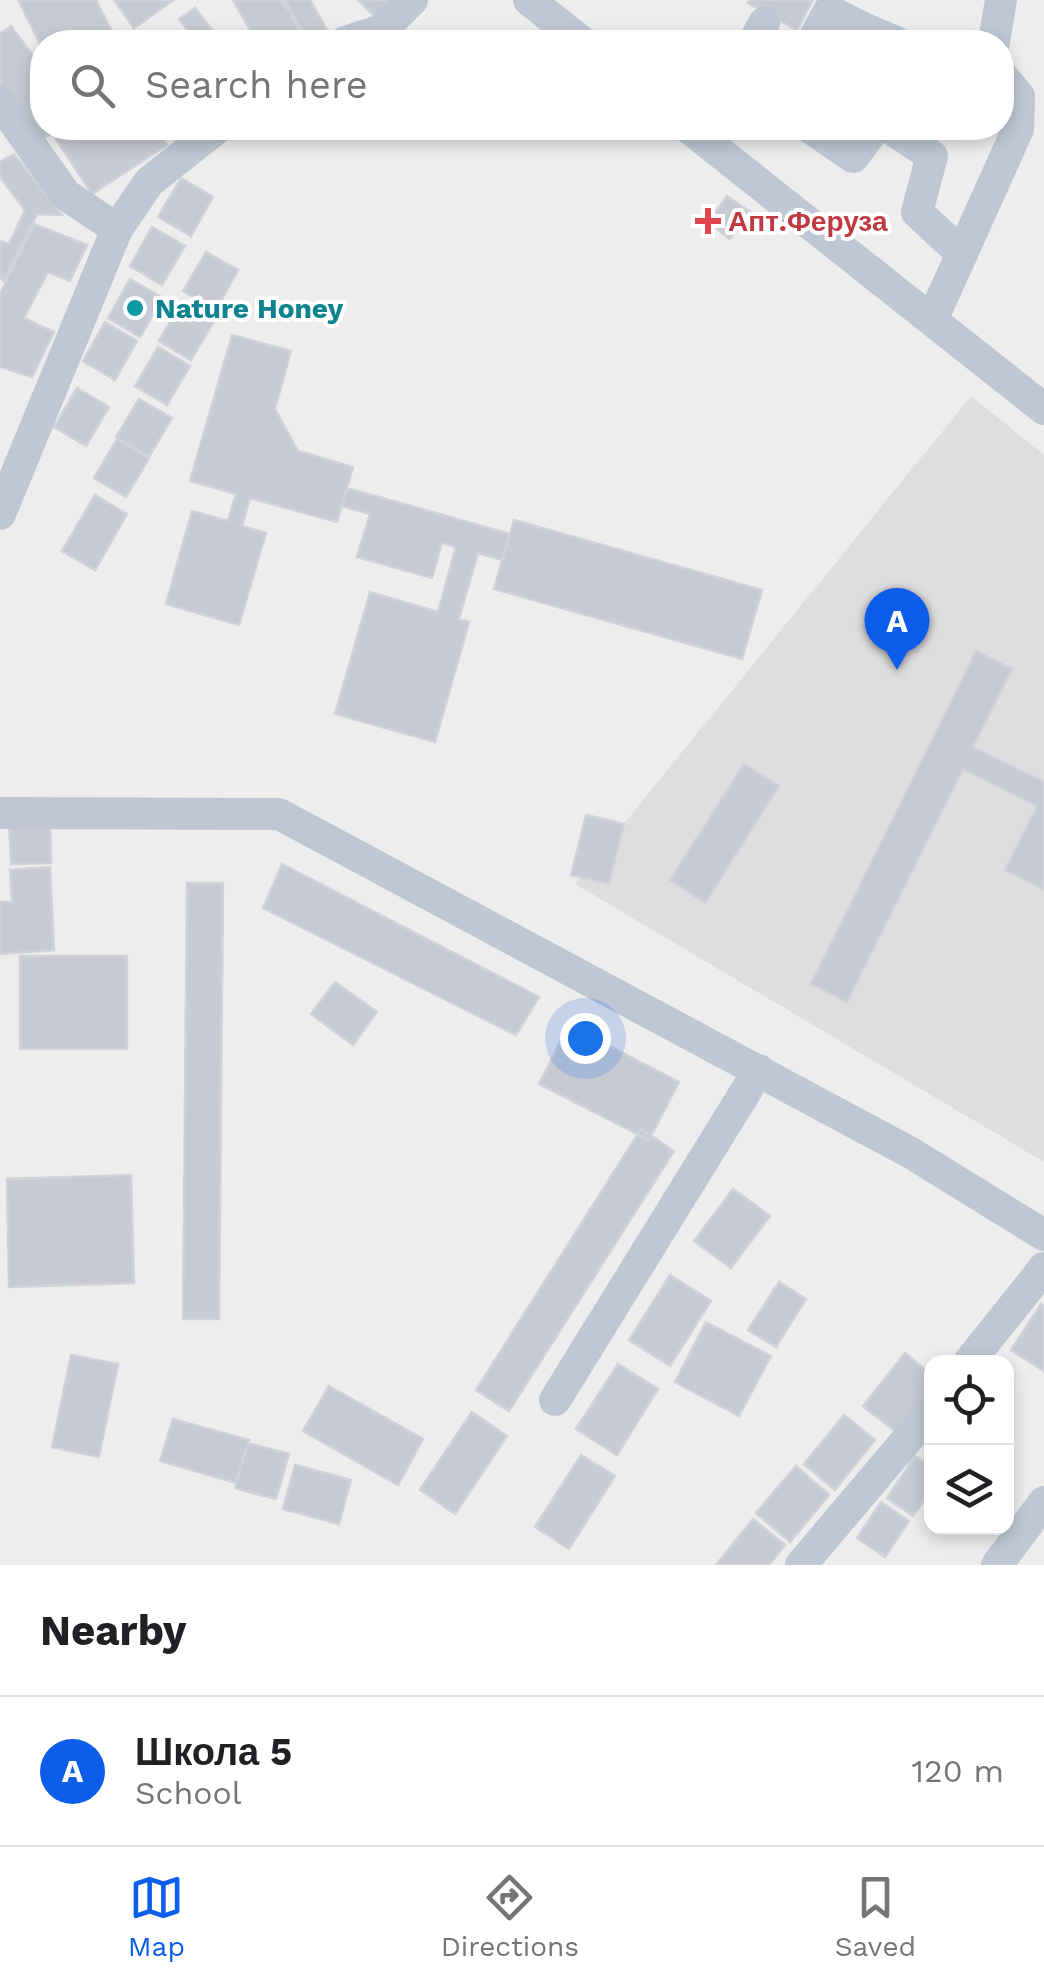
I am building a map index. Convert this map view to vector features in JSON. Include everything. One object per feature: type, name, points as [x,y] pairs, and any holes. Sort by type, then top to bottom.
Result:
[{"type":"street","points":[[382,30],[412,0]]},
{"type":"street","points":[[529,0],[567,30]]},
{"type":"street","points":[[996,30],[1001,0]]},
{"type":"street","points":[[819,30],[829,11],[853,30]]},
{"type":"street","points":[[1014,90],[1019,96],[1014,139]]},
{"type":"street","points":[[0,102],[66,196],[117,229]]},
{"type":"street","points":[[0,514],[117,229],[150,182],[203,140]]},
{"type":"street","points":[[705,140],[1044,409]]},
{"type":"street","points":[[828,140],[852,157],[865,140]]},
{"type":"street","points":[[908,140],[932,156],[918,212],[962,254]]},
{"type":"street","points":[[932,320],[1013,140]]},
{"type":"street","points":[[0,813],[279,814],[911,1153],[1044,1235]]},
{"type":"street","points":[[556,1400],[759,1070]]},
{"type":"street","points":[[975,1355],[1044,1268]]},
{"type":"street","points":[[801,1565],[924,1419]]},
{"type":"street","points":[[997,1565],[1044,1502]]},
{"type":"shaded area","points":[[971,396],[1044,455],[1044,1162],[575,884]]},
{"type":"building","points":[[18,0],[96,0],[111,30],[33,30]]},
{"type":"building","points":[[114,0],[174,0],[134,28]]},
{"type":"building","points":[[233,0],[282,0],[299,30],[250,30]]},
{"type":"building","points":[[285,0],[310,0],[327,30],[301,30]]},
{"type":"building","points":[[358,0],[405,0],[382,24]]},
{"type":"building","points":[[813,0],[797,30],[748,3]]},
{"type":"building","points":[[195,8],[212,30],[188,30],[179,19]]},
{"type":"building","points":[[11,26],[30,52],[30,128],[0,87],[0,34]]},
{"type":"building","points":[[57,140],[163,140],[167,145],[92,194]]},
{"type":"building","points":[[14,154],[62,215],[37,214],[4,281],[0,278],[0,241],[9,244],[25,210],[0,177],[0,162]]},
{"type":"building","points":[[181,178],[213,197],[191,236],[158,217]]},
{"type":"building","points":[[727,196],[750,212],[730,239],[708,222]]},
{"type":"building","points":[[34,224],[87,245],[70,281],[48,272],[24,318],[54,332],[32,377],[0,367],[0,294]]},
{"type":"building","points":[[152,227],[185,246],[162,285],[130,266]]},
{"type":"building","points":[[206,252],[238,270],[216,310],[183,291]]},
{"type":"building","name":"Nature Honey","points":[[130,279],[163,298],[140,337],[108,318]]},
{"type":"building","points":[[181,302],[214,321],[191,360],[159,341]]},
{"type":"building","points":[[105,322],[137,341],[115,380],[83,361]]},
{"type":"building","points":[[232,335],[291,351],[275,409],[298,451],[353,467],[337,522],[250,498],[242,526],[266,533],[239,625],[166,604],[192,511],[228,521],[236,494],[190,481]]},
{"type":"building","points":[[158,347],[190,366],[167,405],[135,386]]},
{"type":"building","points":[[77,388],[109,407],[86,446],[54,427]]},
{"type":"building","points":[[139,399],[172,418],[149,457],[116,437]]},
{"type":"building","points":[[117,439],[149,458],[126,497],[94,478]]},
{"type":"building","points":[[347,488],[510,534],[502,560],[478,553],[459,619],[469,622],[435,742],[335,714],[370,592],[438,612],[456,547],[442,543],[432,578],[357,557],[370,514],[341,506]]},
{"type":"building","points":[[95,495],[127,514],[95,570],[62,551]]},
{"type":"building","points":[[514,520],[762,590],[742,659],[494,589]]},
{"type":"building","points":[[976,651],[1012,669],[973,747],[1044,782],[1044,889],[1005,870],[1037,806],[963,769],[847,1002],[811,984]]},
{"type":"building","points":[[744,764],[779,786],[705,903],[670,880]]},
{"type":"building","points":[[586,815],[624,824],[609,884],[571,875]]},
{"type":"building","points":[[50,821],[51,863],[11,864],[9,822]]},
{"type":"building","points":[[282,864],[539,997],[516,1035],[263,908]]},
{"type":"building","points":[[50,867],[54,950],[0,954],[0,902],[12,902],[10,870]]},
{"type":"building","points":[[187,883],[223,883],[219,1319],[183,1319]]},
{"type":"building","points":[[20,956],[127,956],[127,1049],[20,1049]]},
{"type":"building","points":[[335,982],[377,1012],[353,1045],[311,1014]]},
{"type":"building","points":[[569,1025],[679,1082],[649,1140],[539,1084]]},
{"type":"building","points":[[641,1129],[674,1151],[509,1411],[476,1390]]},
{"type":"building","points":[[131,1175],[134,1283],[9,1287],[7,1179]]},
{"type":"building","points":[[733,1189],[770,1216],[731,1268],[694,1241]]},
{"type":"building","points":[[670,1275],[711,1301],[670,1366],[629,1340]]},
{"type":"building","points":[[779,1282],[806,1299],[776,1347],[748,1330]]},
{"type":"building","points":[[1041,1304],[1044,1306],[1044,1371],[1011,1350]]},
{"type":"building","points":[[706,1322],[771,1356],[739,1416],[675,1382]]},
{"type":"building","points":[[905,1353],[924,1368],[924,1399],[897,1433],[863,1406]]},
{"type":"building","points":[[71,1355],[118,1364],[99,1457],[52,1447]]},
{"type":"building","points":[[618,1364],[658,1389],[617,1455],[576,1429]]},
{"type":"building","points":[[329,1386],[423,1439],[398,1485],[303,1431]]},
{"type":"building","points":[[472,1412],[507,1436],[455,1514],[420,1490]]},
{"type":"building","points":[[844,1415],[875,1440],[835,1490],[804,1464]]},
{"type":"building","points":[[173,1419],[249,1440],[236,1483],[160,1461]]},
{"type":"building","points":[[248,1443],[289,1454],[276,1499],[235,1488]]},
{"type":"building","points":[[581,1455],[615,1476],[569,1549],[535,1527]]},
{"type":"building","points":[[915,1456],[924,1462],[924,1500],[913,1516],[887,1498]]},
{"type":"building","points":[[295,1465],[351,1480],[339,1524],[283,1509]]},
{"type":"building","points":[[796,1466],[829,1495],[790,1542],[756,1513]]},
{"type":"building","points":[[881,1502],[909,1521],[885,1557],[857,1538]]},
{"type":"building","points":[[753,1519],[785,1545],[769,1565],[716,1565]]},
{"type":"place","name":"Апт.Феруза","points":[[708,221]]},
{"type":"place","name":"Nature Honey","points":[[135,308]]},
{"type":"place","name":"Школа 5","points":[[897,670]]}]
